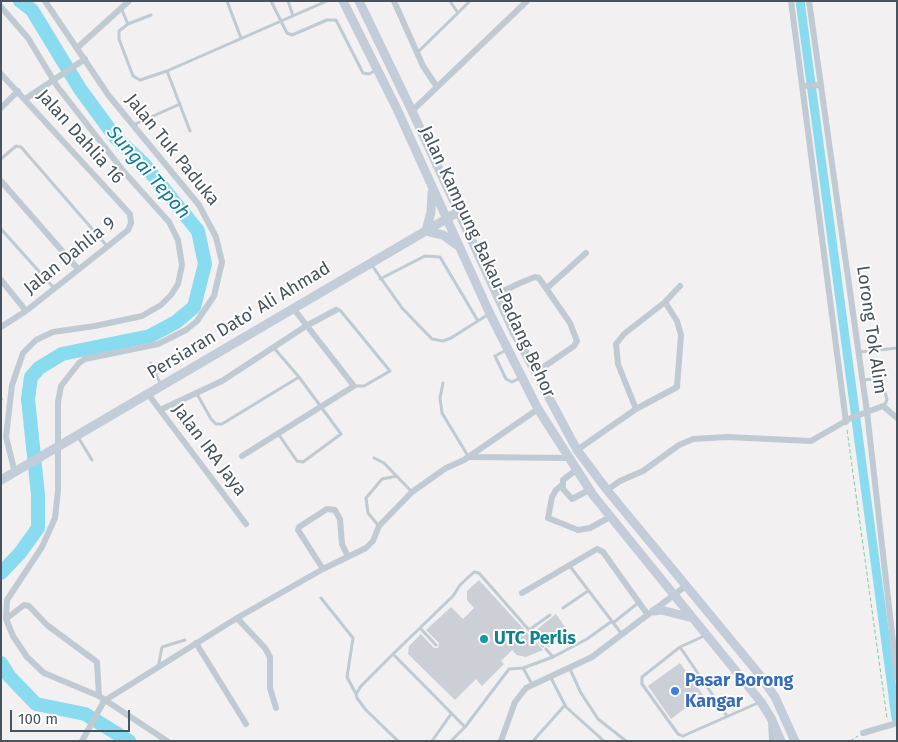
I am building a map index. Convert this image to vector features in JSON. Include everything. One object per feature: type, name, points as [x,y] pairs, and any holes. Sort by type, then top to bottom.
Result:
[{"type":"street","name":"Jalan Tuk Paduka","points":[[6,619],[6,600],[42,547],[55,518],[58,490],[54,449],[59,425],[58,392],[66,378],[79,363],[94,356],[158,344],[186,330],[210,304],[220,275],[222,262],[220,246],[209,221],[174,172],[109,96],[45,1]]},
{"type":"street","points":[[77,48],[129,1]]},
{"type":"street","name":"Jalan Kampung Bakau-Padang Behor","points":[[344,1],[378,69],[490,314],[509,348],[538,409],[568,458],[610,517],[761,702],[771,718],[781,741]]},
{"type":"street","name":"Jalan Kampung Bakau-Padang Behor","points":[[358,1],[412,110],[458,212],[535,373],[577,450],[607,490],[722,626],[776,697],[795,741]]},
{"type":"street","points":[[394,1],[416,53],[437,87]]},
{"type":"street","points":[[412,110],[526,1]]},
{"type":"street","points":[[790,1],[804,86],[848,420]]},
{"type":"street","name":"Lorong Tok Alim","points":[[607,490],[620,481],[643,471],[679,445],[693,439],[727,437],[811,441],[864,413],[860,352],[819,85],[809,1]]},
{"type":"street","points":[[1,7],[28,38],[52,81],[125,172],[169,222],[178,240],[182,265],[178,284],[171,295],[142,316],[95,326],[53,332],[36,340],[23,353],[12,385],[6,437],[15,473]]},
{"type":"street","points":[[25,100],[85,59]]},
{"type":"street","name":"Jalan Dahlia 16","points":[[1,74],[130,214],[131,223]]},
{"type":"street","points":[[804,86],[819,85]]},
{"type":"street","points":[[1,108],[18,91]]},
{"type":"street","points":[[1,181],[78,269]]},
{"type":"street","points":[[432,190],[431,212],[426,231],[443,236],[460,248]]},
{"type":"street","name":"Persiaran Dato' Ali Ahmad","points":[[1,480],[458,212]]},
{"type":"street","name":"Jalan Dahlia 9","points":[[1,328],[26,312],[107,247],[128,230],[131,223]]},
{"type":"street","points":[[547,288],[586,253]]},
{"type":"street","points":[[497,294],[535,277],[539,278],[570,322],[577,341],[574,346],[560,358],[535,373]]},
{"type":"street","points":[[1,280],[26,312]]},
{"type":"street","points":[[636,409],[618,364],[616,344],[624,334],[664,302],[680,286]]},
{"type":"street","points":[[577,450],[636,409],[677,387],[681,335],[677,321],[664,302]]},
{"type":"street","points":[[242,456],[354,386],[293,308]]},
{"type":"street","points":[[160,410],[222,381],[306,326],[336,310]]},
{"type":"street","name":"Jalan IRA Jaya","points":[[148,394],[246,524]]},
{"type":"street","points":[[897,418],[884,407],[864,413],[897,678]]},
{"type":"street","points":[[102,702],[237,618],[374,542],[379,526],[412,492],[446,468],[468,457],[538,409]]},
{"type":"street","points":[[468,457],[568,458]]},
{"type":"street","points":[[576,470],[563,480],[562,485],[556,490],[552,497],[548,518],[578,530],[590,528],[610,517]]},
{"type":"street","points":[[562,485],[563,489],[572,499],[590,490]]},
{"type":"street","points":[[323,569],[298,530],[299,527],[327,509],[336,510],[340,519],[342,544],[348,557]]},
{"type":"street","points":[[522,592],[590,551],[600,550],[639,602],[651,613]]},
{"type":"street","points":[[501,741],[515,702],[532,684],[570,669],[592,657],[687,586]]},
{"type":"street","points":[[82,741],[102,702],[97,662],[47,625],[29,606],[24,605],[6,619],[12,636],[27,657],[44,673],[102,702],[167,741]]},
{"type":"street","points":[[651,613],[661,610],[694,618]]},
{"type":"street","points":[[237,618],[266,648],[270,657],[272,665],[270,688],[276,708]]},
{"type":"street","points":[[196,643],[246,724]]},
{"type":"street","points":[[771,718],[772,741]]},
{"type":"street","points":[[863,733],[897,723]]},
{"type":"lane","points":[[227,1],[241,38]]},
{"type":"lane","points":[[271,1],[287,33],[292,35],[328,20],[336,20],[363,73],[369,74],[378,69]]},
{"type":"lane","points":[[288,1],[293,16]]},
{"type":"lane","points":[[151,15],[128,24],[118,31],[119,39],[133,76],[140,80],[327,1]]},
{"type":"lane","points":[[450,1],[458,14]]},
{"type":"lane","points":[[416,53],[470,1]]},
{"type":"lane","points":[[121,8],[128,24]]},
{"type":"lane","points":[[167,70],[190,130]]},
{"type":"lane","points":[[133,125],[180,104]]},
{"type":"lane","points":[[1,159],[16,146],[21,147],[107,247]]},
{"type":"lane","points":[[1,228],[54,289]]},
{"type":"lane","points":[[380,279],[425,256],[440,257],[478,322]]},
{"type":"lane","points":[[370,263],[402,308],[432,339],[442,341],[451,338],[490,314]]},
{"type":"lane","points":[[336,310],[340,310],[390,371],[364,386],[354,386]]},
{"type":"lane","points":[[274,348],[299,377],[341,434],[303,462],[297,461],[279,434]]},
{"type":"lane","points":[[509,348],[496,356],[499,366],[508,381],[523,376]]},
{"type":"lane","points":[[860,352],[897,348]]},
{"type":"lane","points":[[151,363],[161,386]]},
{"type":"lane","points":[[197,393],[211,419],[216,424],[222,424],[299,377]]},
{"type":"lane","points":[[863,380],[873,380],[885,392],[887,400],[884,407]]},
{"type":"lane","points":[[443,383],[440,398],[442,413],[468,457]]},
{"type":"lane","points":[[77,435],[92,460]]},
{"type":"lane","points":[[374,458],[384,463],[412,492]]},
{"type":"lane","points":[[379,526],[368,513],[366,498],[379,481],[397,476]]},
{"type":"lane","points":[[568,565],[622,635]]},
{"type":"lane","points":[[356,694],[361,686],[453,596],[460,585],[476,572],[553,657]]},
{"type":"lane","points":[[564,608],[588,591]]},
{"type":"lane","points":[[321,598],[353,638],[347,677],[357,698],[366,710],[398,741]]},
{"type":"lane","points":[[451,741],[465,728],[507,671],[523,668],[553,657],[587,640],[639,602]]},
{"type":"lane","points":[[529,630],[550,615]]},
{"type":"lane","points":[[420,628],[436,645]]},
{"type":"lane","points":[[707,634],[680,647],[642,677],[642,684],[678,734],[683,736],[761,702]]},
{"type":"lane","points":[[158,668],[162,647],[185,640]]},
{"type":"lane","points":[[680,647],[727,716]]},
{"type":"lane","points":[[393,654],[465,728]]},
{"type":"lane","points":[[523,668],[532,684]]},
{"type":"lane","points":[[570,669],[581,693],[598,719],[626,741]]},
{"type":"lane","points":[[550,676],[564,705],[599,739],[604,741]]},
{"type":"lane","points":[[533,741],[564,705]]},
{"type":"lane","points":[[432,741],[452,714]]},
{"type":"path","points":[[848,420],[888,725]]},
{"type":"building","name":"UTC Perlis","points":[[479,580],[543,650],[526,657],[517,655],[512,650],[501,661],[504,664],[482,686],[476,679],[455,700],[408,654],[409,646],[421,634],[434,648],[438,648],[439,643],[426,630],[451,607],[463,619],[474,608],[467,600],[467,591]]},
{"type":"building","points":[[556,614],[572,637],[549,647],[535,631]]},
{"type":"building","name":"Pasar Borong Kangar","points":[[680,663],[703,695],[671,719],[648,686]]},
{"type":"waterway","name":"Sungai Tepoh","points":[[1,573],[20,553],[38,528],[38,495],[28,399],[31,377],[39,368],[62,354],[150,336],[176,322],[194,307],[205,264],[198,231],[143,163],[116,138],[80,89],[32,10],[20,1]]},
{"type":"waterway","points":[[800,1],[896,718]]},
{"type":"waterway","name":"Sungai Tepoh","points":[[1,663],[9,676],[36,704],[85,714],[129,741]]},
{"type":"place","name":"UTC Perlis","points":[[484,639]]},
{"type":"place","name":"Pasar Borong Kangar","points":[[675,691]]}]
